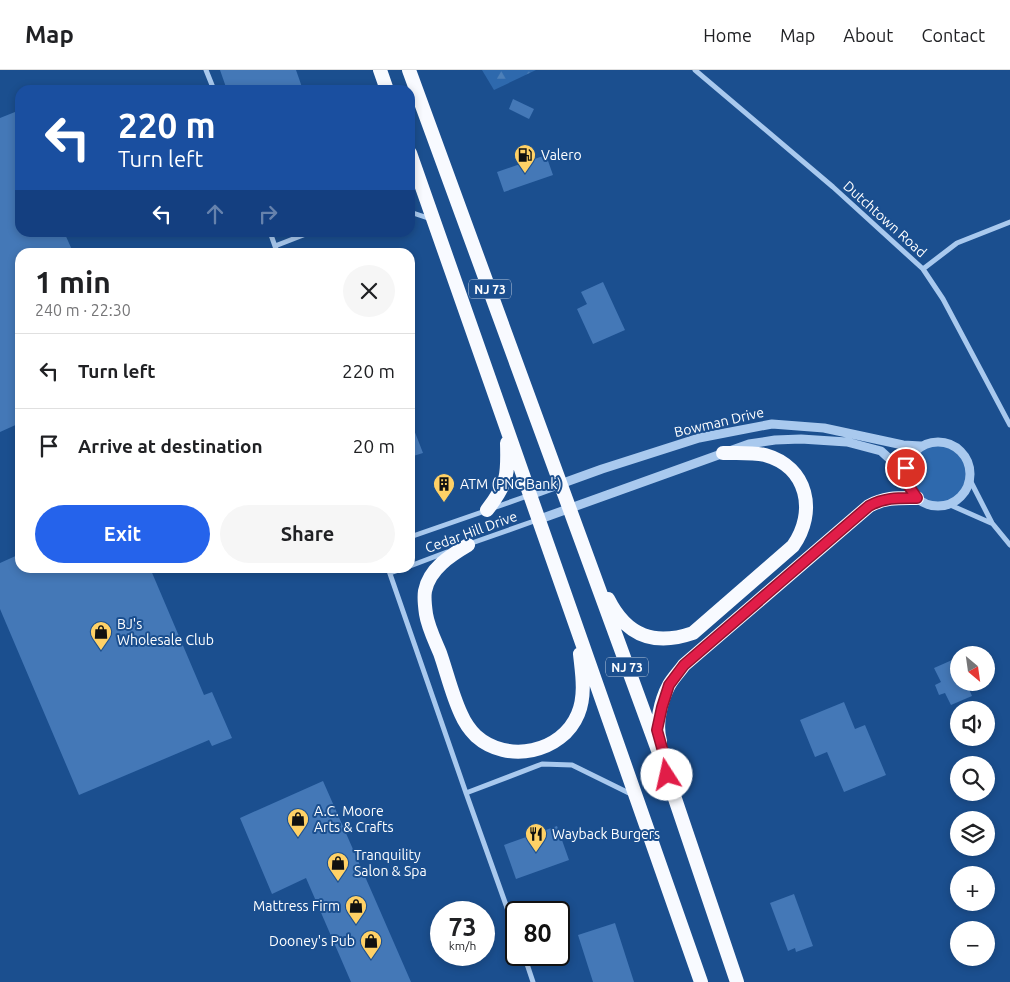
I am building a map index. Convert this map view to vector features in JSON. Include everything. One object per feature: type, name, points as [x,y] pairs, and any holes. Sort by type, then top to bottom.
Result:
[{"type":"highway","points":[[380,70],[385,85]]},
{"type":"highway","name":"NJ 73","points":[[409,70],[415,85]]},
{"type":"highway","name":"NJ 73","points":[[415,86],[667,775],[737,982]]},
{"type":"highway","name":"NJ 73","points":[[415,173],[434,220],[507,432],[540,519],[701,982]]},
{"type":"highway","points":[[488,510],[500,494],[508,473],[507,432]]},
{"type":"highway","points":[[587,558],[610,604],[632,629],[646,637],[664,640],[679,638],[693,633],[793,546],[805,524],[806,499],[799,481],[787,466],[764,455],[723,453]]},
{"type":"highway","points":[[667,775],[667,766],[657,730],[669,685],[684,665],[869,506],[879,500],[890,498],[917,498]]},
{"type":"highway","points":[[468,545],[449,557],[434,573],[425,591],[426,614],[461,714],[476,736],[498,749],[509,752],[527,752],[560,740],[578,714],[582,696],[583,677],[576,626]]},
{"type":"street","points":[[206,70],[212,85]]},
{"type":"street","name":"Dutchtown Road","points":[[695,70],[833,188],[923,269],[943,299],[1010,426]]},
{"type":"street","points":[[415,214],[434,220]]},
{"type":"street","points":[[923,269],[957,243],[1010,222]]},
{"type":"street","points":[[271,237],[274,246],[298,237]]},
{"type":"street","name":"Bowman Drive","points":[[530,495],[699,438],[772,424],[824,428],[903,446],[920,446]]},
{"type":"street","name":"Bowman Drive","points":[[540,519],[749,444],[775,440],[801,439],[847,442],[880,451],[906,474]]},
{"type":"street","points":[[992,523],[948,504],[932,505],[917,498],[908,485],[906,468],[911,456],[920,446],[936,441],[947,442],[956,447],[967,459],[970,469],[970,480],[992,523],[1010,545]]},
{"type":"street","points":[[948,504],[962,495],[970,480]]},
{"type":"street","name":"Cedar Hill Drive","points":[[415,535],[530,495]]},
{"type":"street","name":"Cedar Hill Drive","points":[[415,564],[540,519]]},
{"type":"street","points":[[390,573],[505,902]]},
{"type":"street","points":[[466,793],[542,764],[572,764],[636,797]]},
{"type":"street","points":[[528,966],[533,982]]},
{"type":"green space","points":[[482,70],[536,70],[494,90]]},
{"type":"green space","points":[[932,442],[944,442],[961,451],[968,462],[970,474],[968,486],[961,497],[944,506],[932,506],[920,501],[911,492],[906,480],[906,468],[911,456],[920,447]]},
{"type":"building","points":[[220,70],[296,70],[301,85],[225,85]]},
{"type":"building","points":[[513,99],[534,109],[529,119],[509,109]]},
{"type":"building","points":[[15,112],[15,237],[66,237],[71,248],[15,248],[15,425],[0,432],[0,118]]},
{"type":"building","name":"Valero","points":[[546,155],[553,175],[504,192],[497,172]]},
{"type":"building","points":[[603,282],[625,330],[593,344],[577,309],[587,304],[581,292]]},
{"type":"building","points":[[415,432],[423,453],[415,455]]},
{"type":"building","name":"BJ's Wholesale Club","points":[[15,556],[15,573],[152,573],[204,695],[212,692],[232,738],[212,746],[209,740],[79,795],[0,609],[0,563]]},
{"type":"building","points":[[950,661],[950,691],[970,691],[972,696],[960,701],[950,701],[950,703],[945,693],[939,695],[935,685],[941,682],[934,668]]},
{"type":"building","points":[[844,702],[855,729],[865,725],[886,775],[844,792],[827,752],[815,757],[800,720]]},
{"type":"building","points":[[323,781],[411,982],[351,982],[306,878],[272,894],[240,818]]},
{"type":"building","points":[[557,826],[569,860],[516,879],[504,845]]},
{"type":"building","points":[[794,894],[813,946],[796,952],[795,948],[788,951],[770,903]]},
{"type":"building","points":[[615,923],[634,982],[593,982],[578,935]]},
{"type":"place","name":"Valero","points":[[525,174]]},
{"type":"place","name":"ATM (PNC Bank)","points":[[444,503]]},
{"type":"place","name":"BJ's Wholesale Club","points":[[101,651]]},
{"type":"place","name":"A.C. Moore Arts & Crafts","points":[[298,838]]},
{"type":"place","name":"Wayback Burgers","points":[[536,853]]},
{"type":"place","name":"Tranquility Salon & Spa","points":[[338,882]]},
{"type":"place","name":"Mattress Firm","points":[[356,925]]},
{"type":"place","name":"Dooney's Pub","points":[[371,960]]},
{"type":"route","points":[[667,775],[667,766],[657,730],[669,685],[684,665],[869,506],[879,500],[890,498],[917,498],[910,490],[906,480],[906,468]]}]
